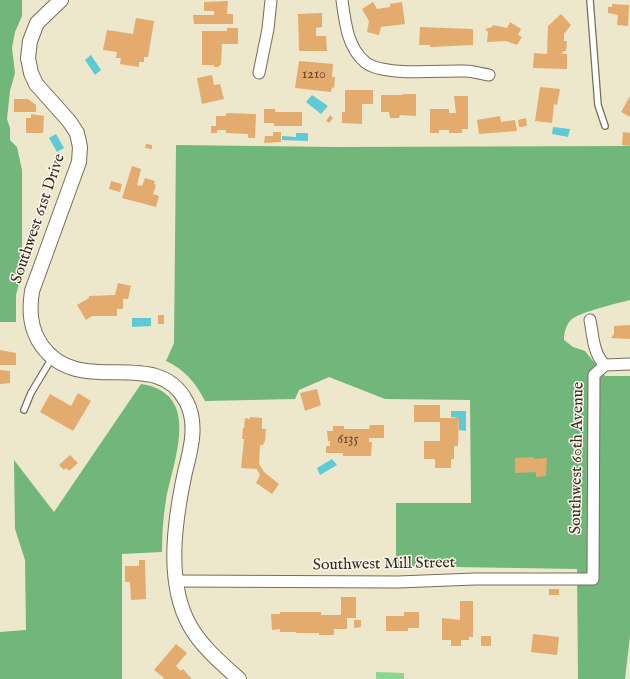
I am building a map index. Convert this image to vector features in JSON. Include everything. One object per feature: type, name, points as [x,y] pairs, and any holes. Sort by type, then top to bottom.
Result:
[{"type":"street","name":"Southwest 61st Drive","points":[[61,0],[37,23],[30,41],[28,53],[29,68],[33,78],[74,128],[80,147],[77,171],[34,284],[30,311],[33,328],[39,342],[52,358],[69,368],[82,371],[145,373],[155,376],[174,386],[186,402],[191,419],[192,437],[177,513],[175,534],[176,581],[181,604],[190,626],[203,644],[239,679]]},
{"type":"street","points":[[259,73],[268,29],[271,0]]},
{"type":"street","points":[[342,0],[346,30],[357,52],[365,62],[378,68],[391,71],[467,71],[489,75]]},
{"type":"street","name":"Southwest 60th Avenue","points":[[590,320],[599,360],[605,365],[594,375],[593,579]]},
{"type":"street","points":[[605,365],[630,364]]},
{"type":"street","name":"Southwest Mill Street","points":[[176,581],[398,582],[475,579],[593,579]]},
{"type":"lane","points":[[590,0],[598,105],[605,126]]},
{"type":"lane","points":[[24,410],[31,393],[52,358]]},
{"type":"green space","points":[[0,0],[22,0],[22,16],[15,32],[12,48],[15,73],[10,91],[7,119],[10,128],[10,140],[17,147],[22,170],[22,272],[16,295],[16,322],[0,322]]},
{"type":"green space","points":[[176,145],[335,147],[630,146],[630,300],[609,305],[577,316],[568,323],[564,334],[564,340],[573,347],[585,351],[605,376],[630,376],[630,636],[625,679],[578,679],[577,569],[396,566],[396,503],[471,503],[470,400],[385,399],[329,377],[299,390],[295,399],[205,401],[198,388],[189,377],[184,372],[166,361],[174,343]]},
{"type":"green space","points":[[141,384],[160,390],[172,400],[178,414],[178,449],[165,506],[162,552],[122,554],[122,679],[0,679],[0,632],[26,630],[25,560],[15,529],[14,460],[54,512]]},
{"type":"green space","points":[[376,672],[404,673],[404,679],[376,679]]},
{"type":"water","points":[[91,55],[101,70],[95,75],[85,60]]},
{"type":"water","points":[[312,95],[328,106],[321,114],[306,102]]},
{"type":"water","points":[[553,127],[570,129],[568,137],[552,134]]},
{"type":"water","points":[[296,133],[308,133],[308,141],[282,140],[282,136],[296,137]]},
{"type":"water","points":[[56,134],[64,148],[57,152],[49,138]]},
{"type":"water","points":[[132,318],[151,318],[151,326],[132,327]]},
{"type":"water","points":[[451,411],[466,411],[466,431],[459,430],[459,418],[451,417]]},
{"type":"water","points":[[332,459],[337,465],[320,475],[317,468]]},
{"type":"building","points":[[228,1],[227,14],[233,14],[233,24],[194,24],[193,15],[214,15],[214,11],[204,11],[204,2]]},
{"type":"building","points":[[373,2],[377,9],[390,7],[390,4],[402,2],[405,24],[381,27],[379,35],[367,32],[369,21],[362,9]]},
{"type":"building","points":[[612,4],[629,5],[628,26],[617,25],[618,15],[608,13],[608,7],[612,7]]},
{"type":"building","points":[[322,13],[322,27],[316,28],[316,36],[326,36],[327,51],[299,51],[298,14]]},
{"type":"building","points":[[561,14],[571,25],[564,34],[564,41],[567,41],[566,51],[563,51],[562,54],[567,54],[567,69],[533,68],[534,53],[547,54],[548,26]]},
{"type":"building","points":[[136,18],[154,21],[148,57],[144,57],[144,62],[139,62],[139,67],[120,64],[121,58],[116,58],[117,52],[103,50],[107,30],[133,34]]},
{"type":"building","points":[[510,22],[521,29],[518,35],[522,37],[517,45],[506,41],[487,42],[488,32],[485,29],[492,27],[493,25],[507,28]]},
{"type":"building","points":[[420,27],[473,29],[473,45],[430,47],[430,45],[419,45]]},
{"type":"building","points":[[227,28],[238,28],[238,44],[222,44],[221,65],[219,65],[219,67],[214,67],[214,65],[202,65],[202,31],[227,31]]},
{"type":"building","points":[[299,61],[333,64],[332,77],[335,77],[334,88],[332,87],[331,92],[295,88]]},
{"type":"building","points":[[212,75],[214,85],[220,84],[224,99],[202,104],[197,78]]},
{"type":"building","points":[[540,87],[560,89],[557,105],[554,104],[552,123],[535,121]]},
{"type":"building","points":[[345,90],[373,90],[373,104],[362,104],[362,124],[342,123],[342,112],[345,112]]},
{"type":"building","points":[[402,94],[416,94],[416,116],[400,115],[399,118],[390,118],[389,112],[381,112],[381,95],[403,95]]},
{"type":"building","points":[[454,96],[468,96],[468,129],[462,129],[462,133],[449,133],[449,130],[439,130],[439,133],[430,133],[430,109],[449,109],[449,113],[456,113]]},
{"type":"building","points":[[630,96],[630,117],[621,112]]},
{"type":"building","points":[[14,99],[28,99],[36,105],[36,112],[14,112]]},
{"type":"building","points":[[264,109],[275,109],[275,112],[302,112],[302,126],[274,126],[274,123],[264,123]]},
{"type":"building","points":[[226,113],[256,114],[255,138],[248,138],[248,134],[226,133],[226,130],[217,130],[217,133],[211,133],[211,126],[216,126],[216,116],[226,116]]},
{"type":"building","points":[[31,114],[44,116],[43,133],[26,133],[26,118],[31,118]]},
{"type":"building","points":[[330,115],[333,118],[329,123],[326,121]]},
{"type":"building","points":[[500,116],[501,122],[515,120],[517,131],[479,134],[477,120]]},
{"type":"building","points":[[526,118],[527,126],[519,127],[518,120]]},
{"type":"building","points":[[273,132],[281,132],[281,142],[264,143],[265,136],[273,136]]},
{"type":"building","points":[[623,132],[630,133],[630,146],[622,145]]},
{"type":"building","points":[[146,144],[152,145],[152,149],[145,148]]},
{"type":"building","points":[[132,166],[141,169],[137,185],[142,186],[145,178],[155,181],[154,184],[156,185],[153,194],[159,196],[156,207],[122,198]]},
{"type":"building","points":[[111,181],[122,184],[120,192],[109,189]]},
{"type":"building","points":[[118,283],[131,286],[128,299],[123,299],[123,309],[117,309],[117,316],[92,316],[86,320],[77,305],[89,298],[89,296],[115,295]]},
{"type":"building","points":[[158,315],[164,315],[164,324],[158,324]]},
{"type":"building","points":[[630,325],[630,339],[611,338],[614,334],[614,326]]},
{"type":"building","points":[[0,350],[16,353],[16,365],[0,365]]},
{"type":"building","points":[[0,370],[10,371],[10,383],[0,384]]},
{"type":"building","points":[[317,389],[321,405],[305,411],[300,393]]},
{"type":"building","points":[[78,393],[91,401],[73,431],[40,412],[50,394],[71,406]]},
{"type":"building","points":[[414,405],[440,405],[440,418],[459,418],[458,446],[454,446],[454,459],[451,459],[451,468],[435,468],[435,459],[424,459],[424,441],[440,441],[440,422],[414,422]]},
{"type":"building","points":[[250,417],[262,418],[262,429],[266,429],[265,441],[263,445],[260,445],[259,464],[264,472],[279,484],[272,494],[256,483],[260,475],[257,469],[241,468],[244,439],[242,439],[243,428],[245,418],[250,419]]},
{"type":"building","points":[[370,425],[384,425],[384,438],[369,438],[369,442],[372,442],[371,456],[343,456],[343,453],[326,453],[326,446],[330,446],[327,431],[333,431],[333,426],[344,426],[344,429],[369,429]]},
{"type":"building","points":[[70,455],[78,463],[69,471],[66,468],[64,470],[59,465]]},
{"type":"building","points":[[534,457],[534,459],[547,458],[546,476],[536,477],[536,472],[515,473],[515,458]]},
{"type":"building","points":[[139,560],[145,560],[146,599],[131,600],[130,582],[125,582],[125,566],[139,566]]},
{"type":"building","points":[[549,589],[559,589],[559,595],[549,595]]},
{"type":"building","points":[[341,597],[356,597],[356,618],[347,618],[347,629],[334,629],[334,635],[280,632],[280,629],[272,630],[271,614],[280,614],[280,612],[321,612],[321,615],[341,615]]},
{"type":"building","points":[[460,601],[473,601],[473,637],[469,637],[469,640],[461,640],[461,646],[451,646],[451,640],[442,640],[442,618],[460,620]]},
{"type":"building","points":[[404,612],[419,612],[419,628],[408,628],[408,631],[386,631],[386,616],[404,616]]},
{"type":"building","points":[[354,620],[361,620],[361,627],[354,628]]},
{"type":"building","points":[[533,634],[559,637],[557,655],[531,652]]},
{"type":"building","points":[[481,636],[491,636],[491,646],[481,646]]},
{"type":"building","points":[[176,644],[187,653],[176,666],[181,671],[183,669],[192,679],[163,679],[164,678],[154,670]]}]
